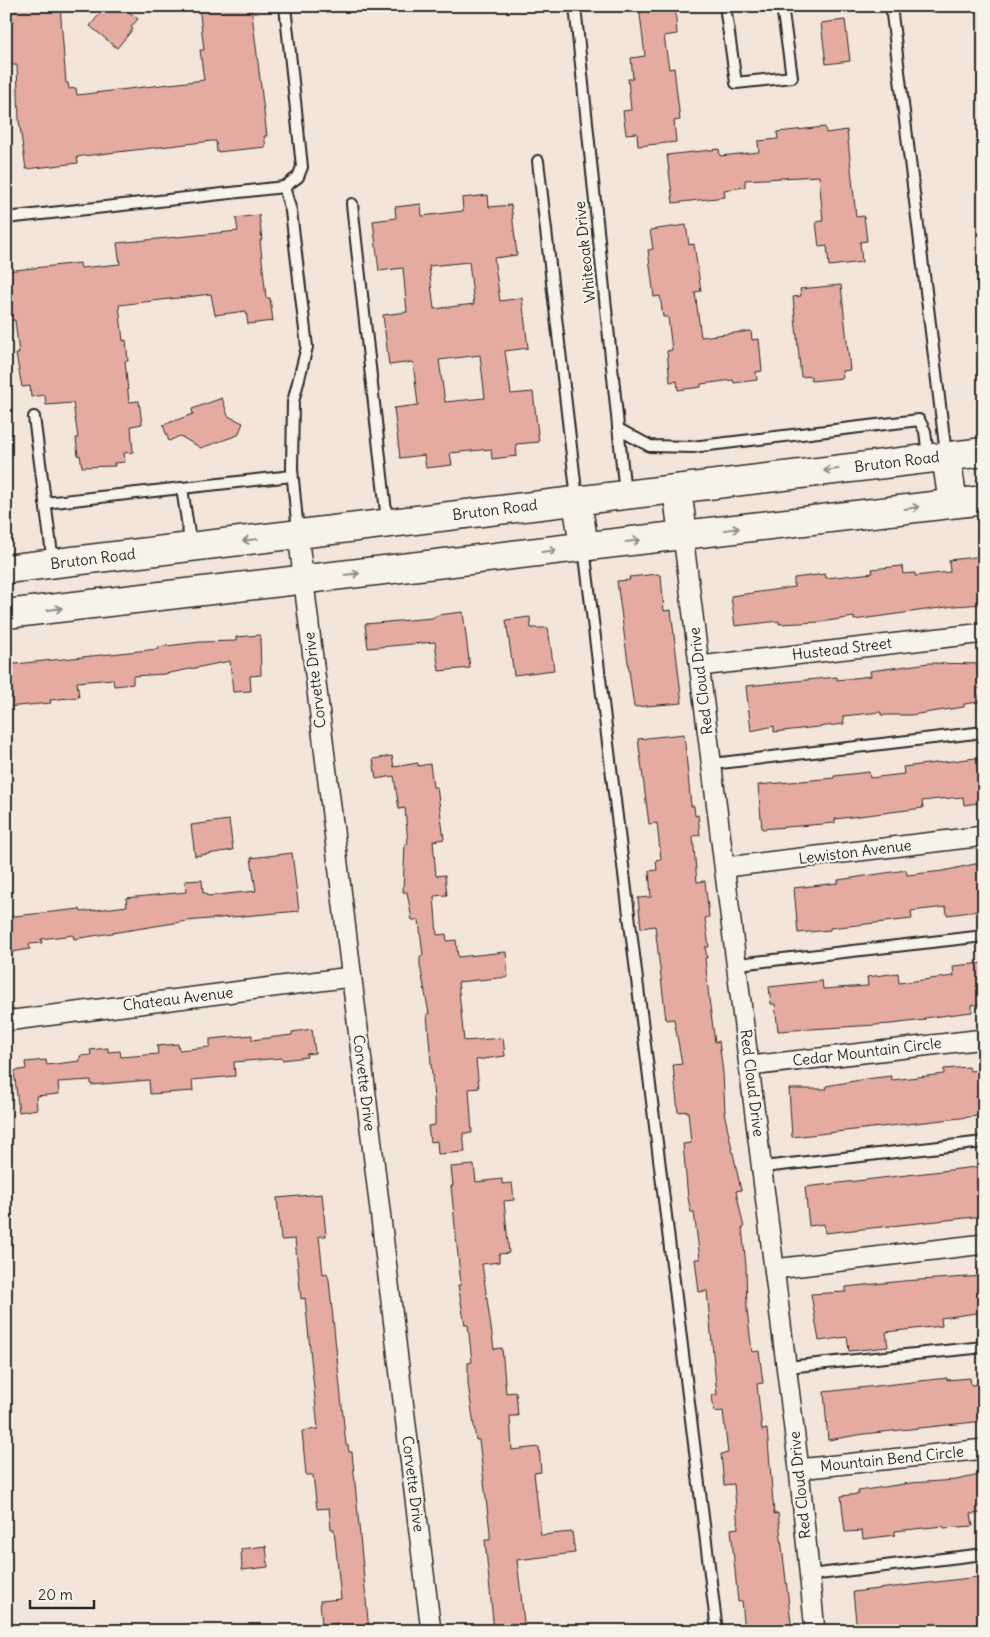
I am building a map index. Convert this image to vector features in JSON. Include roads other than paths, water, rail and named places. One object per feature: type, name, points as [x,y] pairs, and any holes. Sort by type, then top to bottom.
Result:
[{"type":"main road","name":"Bruton Road","points":[[6,569],[984,452]]},
{"type":"main road","points":[[937,457],[953,503]]},
{"type":"main road","points":[[677,489],[683,535]]},
{"type":"main road","points":[[578,500],[584,546]]},
{"type":"main road","points":[[6,614],[984,500]]},
{"type":"street","name":"Corvette Drive","points":[[298,534],[431,1631]]},
{"type":"street","name":"Red Cloud Drive","points":[[683,535],[763,1167],[799,1470],[815,1631]]},
{"type":"street","name":"Hustead Street","points":[[700,666],[984,633]]},
{"type":"street","name":"Lewiston Avenue","points":[[726,867],[984,836]]},
{"type":"street","name":"Chateau Avenue","points":[[6,1021],[351,977]]},
{"type":"street","name":"Cedar Mountain Circle","points":[[750,1066],[984,1038]]},
{"type":"street","points":[[775,1269],[984,1244]]},
{"type":"street","name":"Mountain Bend Circle","points":[[799,1470],[984,1449]]},
{"type":"lane","points":[[6,218],[284,187],[298,177],[302,166],[285,6]]},
{"type":"lane","name":"Whiteoak Drive","points":[[575,6],[625,495]]},
{"type":"lane","points":[[725,6],[736,83],[792,77],[782,6]]},
{"type":"lane","points":[[891,6],[937,457]]},
{"type":"lane","points":[[538,161],[578,500]]},
{"type":"lane","points":[[284,187],[291,211],[308,346],[293,402],[292,476],[298,534]]},
{"type":"lane","points":[[352,204],[388,524]]},
{"type":"lane","points":[[34,417],[53,564]]},
{"type":"lane","points":[[618,429],[650,446],[692,447],[919,420],[937,457]]},
{"type":"lane","points":[[45,503],[292,476]]},
{"type":"lane","points":[[182,488],[191,547]]},
{"type":"lane","points":[[584,546],[718,1631]]},
{"type":"lane","points":[[712,764],[984,732]]},
{"type":"lane","points":[[738,964],[984,936]]},
{"type":"lane","points":[[763,1167],[984,1142]]},
{"type":"lane","points":[[786,1367],[984,1346]]},
{"type":"lane","points":[[810,1575],[984,1554]]}]
